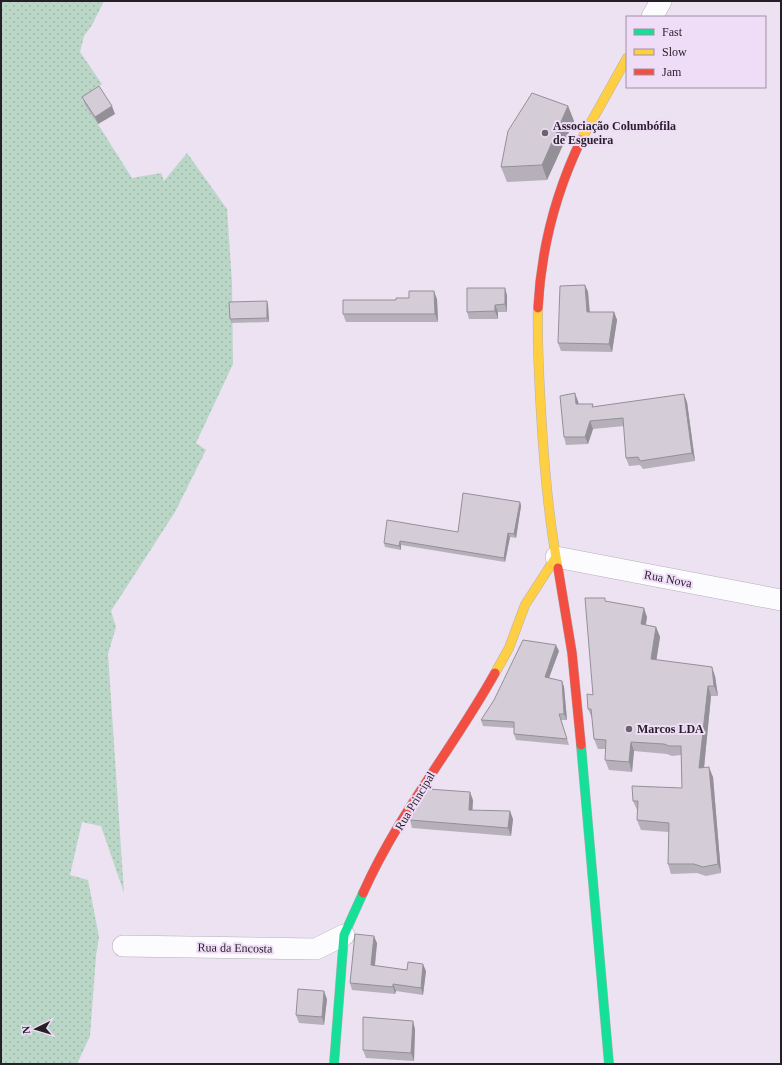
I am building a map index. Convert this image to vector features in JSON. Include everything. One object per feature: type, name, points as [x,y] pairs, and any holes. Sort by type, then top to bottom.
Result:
[{"type":"street","points":[[653,16],[661,1]]},
{"type":"street","points":[[609,1064],[575,672],[570,631],[556,557],[545,481],[539,381],[538,313],[542,274],[549,237],[564,182],[580,142],[598,107],[626,60]]},
{"type":"street","name":"Rua Nova","points":[[556,557],[781,600]]},
{"type":"street","name":"Rua Principal","points":[[334,1064],[344,935],[373,870],[430,776],[473,713],[508,648],[525,606],[556,557]]},
{"type":"street","name":"Rua da Encosta","points":[[123,946],[316,949],[344,935]]},
{"type":"green space","points":[[1,1],[104,1],[92,25],[84,36],[80,52],[102,84],[82,99],[132,178],[161,173],[164,181],[187,153],[227,209],[232,283],[233,364],[196,443],[206,450],[175,512],[111,611],[116,627],[108,654],[124,893],[101,826],[82,822],[70,875],[88,880],[99,937],[96,956],[90,1036],[77,1064],[1,1064]]},
{"type":"building","points":[[99,86],[112,106],[95,117],[82,97]]},
{"type":"building","points":[[532,93],[568,106],[542,165],[501,167],[508,131]]},
{"type":"building","points":[[585,285],[587,312],[614,312],[609,344],[558,343],[560,286]]},
{"type":"building","points":[[467,288],[505,288],[505,304],[495,305],[495,311],[467,312]]},
{"type":"building","points":[[409,291],[434,291],[435,314],[343,314],[343,300],[396,300],[396,298],[409,298]]},
{"type":"building","points":[[267,301],[267,318],[230,319],[229,302]]},
{"type":"building","points":[[575,393],[576,404],[593,404],[592,407],[684,394],[692,453],[640,461],[638,457],[626,458],[623,418],[590,421],[585,437],[564,437],[560,396]]},
{"type":"building","points":[[463,493],[520,502],[514,534],[508,533],[504,558],[400,541],[399,546],[384,543],[387,520],[458,532]]},
{"type":"building","points":[[585,598],[605,598],[605,601],[644,608],[641,624],[656,627],[651,659],[712,667],[714,686],[708,686],[699,768],[709,767],[718,864],[703,867],[694,864],[668,864],[669,823],[637,820],[638,801],[633,801],[632,786],[682,788],[681,746],[631,742],[629,762],[605,760],[606,740],[594,739],[591,709],[588,709],[587,694],[593,695]]},
{"type":"building","points":[[523,640],[556,645],[545,677],[562,681],[564,714],[559,714],[567,739],[514,734],[514,722],[481,720],[494,700]]},
{"type":"building","points":[[428,789],[470,792],[469,810],[510,811],[508,828],[410,820]]},
{"type":"building","points":[[355,934],[374,936],[371,965],[407,970],[408,962],[423,964],[421,988],[393,984],[393,987],[350,983]]},
{"type":"building","points":[[298,989],[324,991],[322,1017],[296,1015]]},
{"type":"building","points":[[363,1017],[413,1021],[411,1053],[363,1050]]},
{"type":"traffic: fast","points":[[581,745],[609,1064]]},
{"type":"traffic: fast","points":[[334,1064],[344,935],[363,893]]},
{"type":"traffic: slow","points":[[581,140],[626,60]]},
{"type":"traffic: slow","points":[[538,308],[540,399],[549,510],[558,568]]},
{"type":"traffic: slow","points":[[495,673],[509,648],[525,605],[556,557]]},
{"type":"traffic: jam","points":[[538,308],[542,265],[551,222],[564,180],[581,140]]},
{"type":"traffic: jam","points":[[558,568],[572,653],[581,745]]},
{"type":"traffic: jam","points":[[363,893],[377,864],[409,808],[495,673]]},
{"type":"place","name":"Associação Columbófila de Esgueira","points":[[545,133]]},
{"type":"place","name":"Marcos LDA","points":[[629,729]]}]
